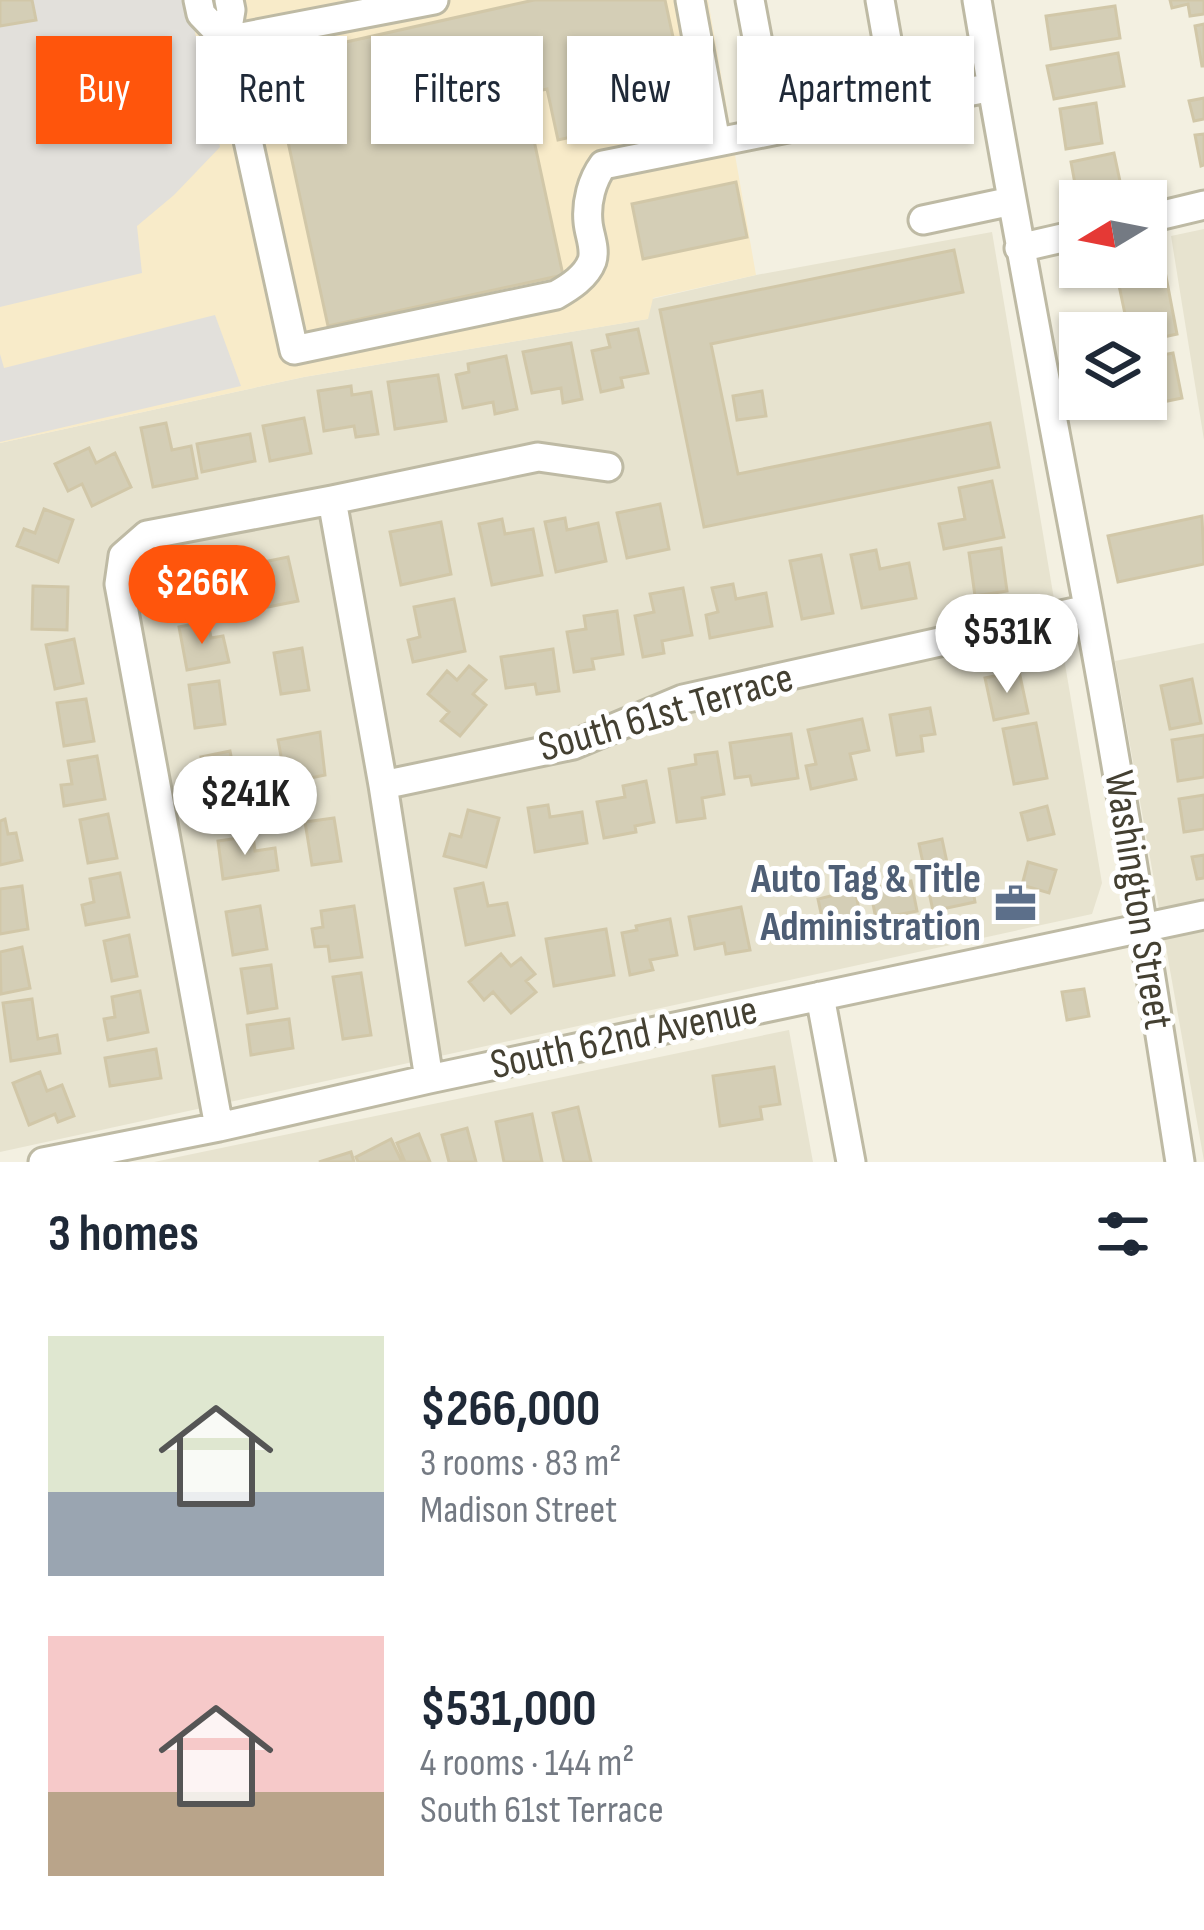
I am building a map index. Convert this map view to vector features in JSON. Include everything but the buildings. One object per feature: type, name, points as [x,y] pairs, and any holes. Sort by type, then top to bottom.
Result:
[{"type":"street","points":[[198,0],[201,14],[222,36]]},
{"type":"street","points":[[227,36],[229,0]]},
{"type":"street","points":[[247,36],[434,0]]},
{"type":"street","points":[[690,0],[716,142]]},
{"type":"street","points":[[749,0],[764,75],[890,51],[880,0]]},
{"type":"street","name":"Washington Street","points":[[977,0],[1144,927],[1180,1162]]},
{"type":"street","points":[[249,144],[294,350],[556,295],[589,267],[594,254],[587,217],[593,178],[603,165],[992,87]]},
{"type":"street","points":[[923,220],[1012,201]]},
{"type":"street","points":[[1167,213],[1204,205]]},
{"type":"street","points":[[1019,248],[1059,239]]},
{"type":"street","points":[[219,1127],[119,584],[123,556],[147,535],[538,457],[608,467]]},
{"type":"street","points":[[332,500],[429,1079]]},
{"type":"street","name":"South 61st Terrace","points":[[383,785],[573,745],[683,699],[1088,609]]},
{"type":"street","name":"South 62nd Avenue","points":[[44,1162],[109,1155],[429,1079],[1204,915]]},
{"type":"street","points":[[820,996],[851,1162]]},
{"type":"shaded area","points":[[0,0],[708,0],[756,275],[653,298],[648,319],[304,377],[0,443]]},
{"type":"shaded area","points":[[0,0],[188,0],[196,37],[196,144],[220,147],[137,226],[142,273],[0,307]]},
{"type":"shaded area","points":[[1204,229],[1204,440],[1171,236]]},
{"type":"shaded area","points":[[992,232],[1102,883],[1092,914],[0,1152],[0,443],[304,377],[647,319],[652,299]]},
{"type":"shaded area","points":[[215,315],[241,386],[0,442],[0,354],[4,368]]},
{"type":"shaded area","points":[[1204,643],[1204,1161],[1115,661]]},
{"type":"shaded area","points":[[789,1030],[813,1162],[154,1162]]},
{"type":"place","name":"Auto Tag & Title Administration","points":[[1015,903]]}]
